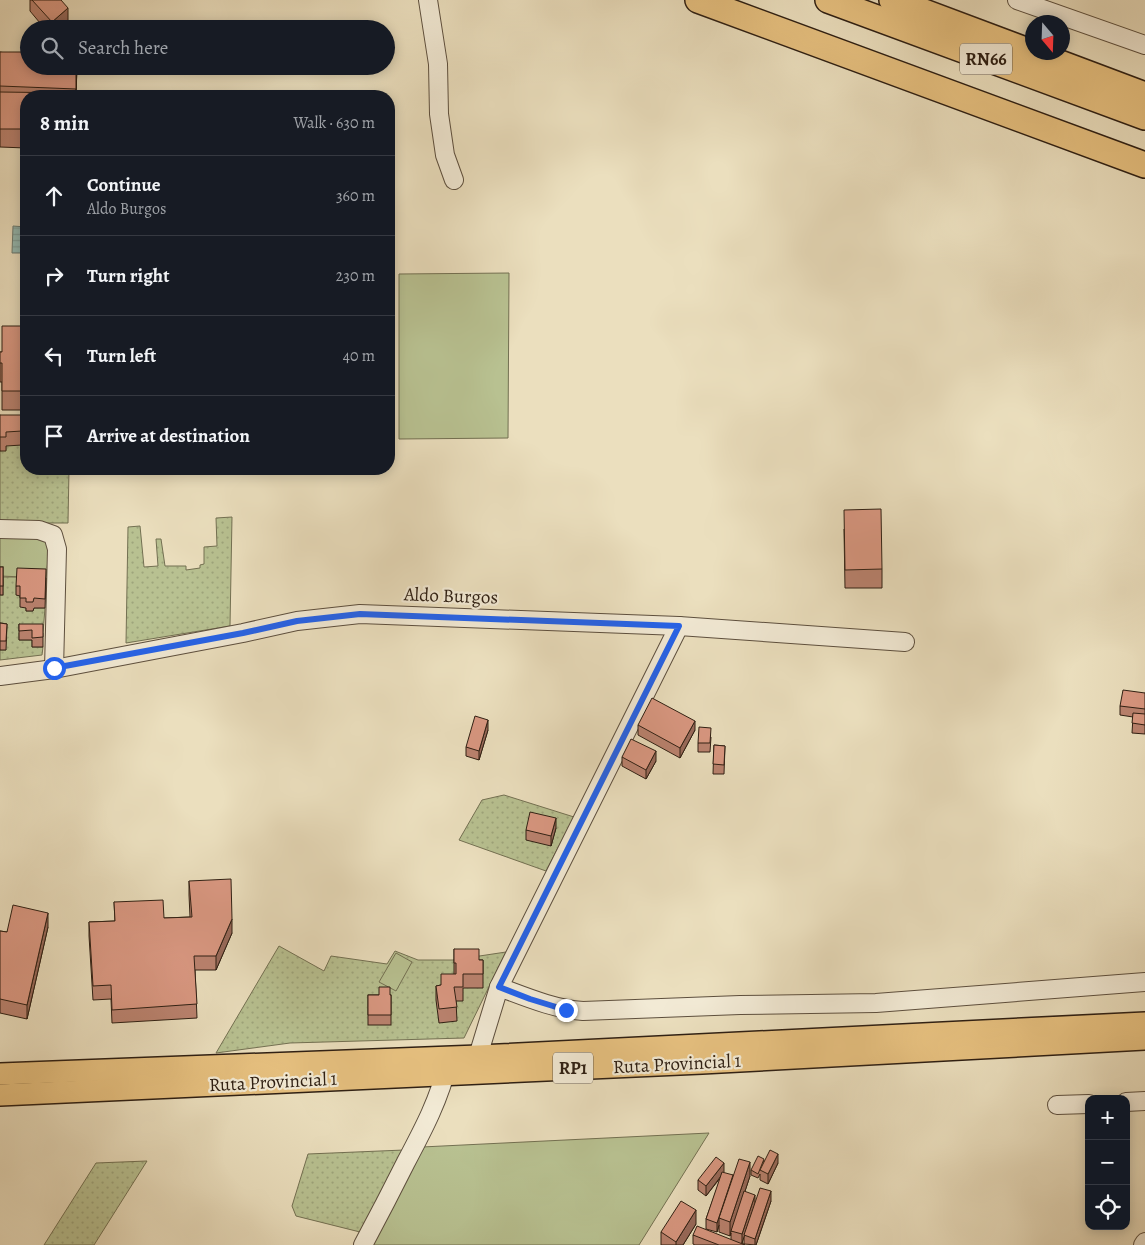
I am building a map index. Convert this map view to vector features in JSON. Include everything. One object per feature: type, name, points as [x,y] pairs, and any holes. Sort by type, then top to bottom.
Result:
[{"type":"highway","points":[[698,0],[1145,165]]},
{"type":"highway","name":"RN66","points":[[828,0],[1145,117]]},
{"type":"highway","name":"RN66","points":[[892,0],[1145,96]]},
{"type":"main road","name":"Ruta Provincial 1","points":[[0,1074],[477,1064],[1145,1023]]},
{"type":"main road","name":"Ruta Provincial 1","points":[[477,1064],[692,1063],[1145,1039]]},
{"type":"main road","name":"Ruta Provincial 1","points":[[0,1095],[447,1065]]},
{"type":"street","points":[[428,0],[438,64],[439,114],[445,155],[454,180]]},
{"type":"street","points":[[1017,0],[1145,45]]},
{"type":"street","points":[[0,529],[39,530],[53,535],[57,549],[54,668]]},
{"type":"street","name":"Aldo Burgos","points":[[0,676],[54,668],[243,633],[297,621],[360,614],[679,626],[905,642]]},
{"type":"street","points":[[477,1064],[499,987],[679,626]]},
{"type":"street","points":[[499,987],[566,1010],[583,1012],[740,1005],[876,1003],[1145,982]]},
{"type":"street","points":[[363,1245],[426,1125],[447,1065]]},
{"type":"street","points":[[1130,1102],[1145,1101]]},
{"type":"street","points":[[1057,1105],[1085,1104]]},
{"type":"green space","points":[[509,273],[508,438],[399,439],[399,274]]},
{"type":"green space","points":[[20,432],[20,475],[69,475],[68,523],[0,523],[0,451],[6,450],[6,446]]},
{"type":"green space","points":[[232,517],[230,626],[126,643],[128,527],[140,526],[144,567],[158,566],[156,539],[161,539],[165,566],[186,566],[186,570],[200,568],[200,565],[204,564],[204,547],[217,546],[216,518]]},
{"type":"green space","points":[[0,536],[27,536],[46,542],[48,546],[48,562],[46,578],[0,576]]},
{"type":"green space","points":[[3,577],[17,577],[20,596],[26,611],[33,611],[34,608],[45,608],[43,633],[19,633],[19,640],[32,640],[32,647],[43,647],[42,655],[0,660],[0,650],[6,650],[0,633],[0,595],[3,595]]},
{"type":"green space","points":[[504,795],[574,817],[546,871],[459,840],[482,800]]},
{"type":"green space","points":[[279,946],[324,971],[331,956],[387,964],[395,951],[418,960],[453,960],[506,952],[464,1038],[290,1043],[216,1053]]},
{"type":"green space","points":[[396,953],[412,962],[396,991],[379,982]]},
{"type":"green space","points":[[709,1133],[639,1245],[373,1245],[422,1147]]},
{"type":"green space","points":[[404,1150],[360,1232],[296,1216],[292,1206],[308,1154]]},
{"type":"green space","points":[[147,1161],[94,1245],[44,1245],[96,1163]]},
{"type":"water","points":[[13,226],[20,227],[20,253],[12,253]]},
{"type":"building","points":[[32,0],[61,0],[68,8],[54,20],[50,20]]},
{"type":"building","points":[[0,52],[20,52],[20,75],[76,75],[76,89],[0,86]]},
{"type":"building","points":[[0,92],[20,92],[20,129],[0,129]]},
{"type":"building","points":[[2,326],[20,326],[20,391],[2,391],[0,352],[2,352]]},
{"type":"building","points":[[0,415],[20,415],[20,431],[6,432],[6,437],[0,437]]},
{"type":"building","points":[[881,509],[882,569],[845,570],[844,510]]},
{"type":"building","points":[[0,567],[3,567],[3,586],[0,586]]},
{"type":"building","points":[[17,568],[46,569],[45,599],[34,598],[33,602],[26,602],[26,598],[20,598],[20,586],[16,586]]},
{"type":"building","points":[[0,623],[7,624],[6,641],[0,641]]},
{"type":"building","points":[[19,624],[43,624],[43,637],[32,638],[32,630],[19,631]]},
{"type":"building","points":[[1123,690],[1145,693],[1145,709],[1120,706]]},
{"type":"building","points":[[652,698],[695,721],[680,748],[638,725]]},
{"type":"building","points":[[1133,713],[1145,714],[1145,725],[1132,723]]},
{"type":"building","points":[[475,716],[488,720],[479,751],[466,747]]},
{"type":"building","points":[[699,727],[711,728],[710,743],[698,743]]},
{"type":"building","points":[[631,739],[656,751],[646,770],[622,757]]},
{"type":"building","points":[[714,745],[725,746],[724,765],[713,764]]},
{"type":"building","points":[[530,812],[556,818],[551,836],[526,830]]},
{"type":"building","points":[[231,879],[232,919],[216,956],[194,956],[197,1004],[112,1010],[111,985],[93,986],[89,922],[115,921],[114,902],[163,900],[164,918],[192,917],[189,881]]},
{"type":"building","points":[[13,905],[48,913],[27,1005],[0,999],[0,931],[7,932]]},
{"type":"building","points":[[454,949],[479,949],[479,960],[483,960],[483,974],[463,974],[463,987],[454,987],[457,1007],[439,1009],[436,986],[441,985],[441,974],[456,974]]},
{"type":"building","points":[[379,987],[390,987],[391,1015],[368,1015],[368,995],[379,995]]},
{"type":"building","points":[[770,1150],[778,1154],[768,1174],[760,1170]]},
{"type":"building","points":[[758,1156],[764,1159],[758,1174],[751,1170]]},
{"type":"building","points":[[716,1157],[724,1163],[706,1186],[698,1180]]},
{"type":"building","points":[[739,1159],[750,1162],[730,1222],[719,1218]]},
{"type":"building","points":[[722,1172],[733,1175],[717,1223],[706,1219]]},
{"type":"building","points":[[760,1188],[771,1191],[755,1239],[744,1235]]},
{"type":"building","points":[[744,1191],[755,1195],[742,1234],[731,1231]]},
{"type":"building","points":[[681,1201],[696,1210],[676,1242],[661,1232]]},
{"type":"building","points":[[697,1226],[745,1245],[719,1245],[693,1235]]},
{"type":"route","points":[[54,668],[243,633],[297,621],[360,614],[679,626],[499,987],[566,1010]]}]
